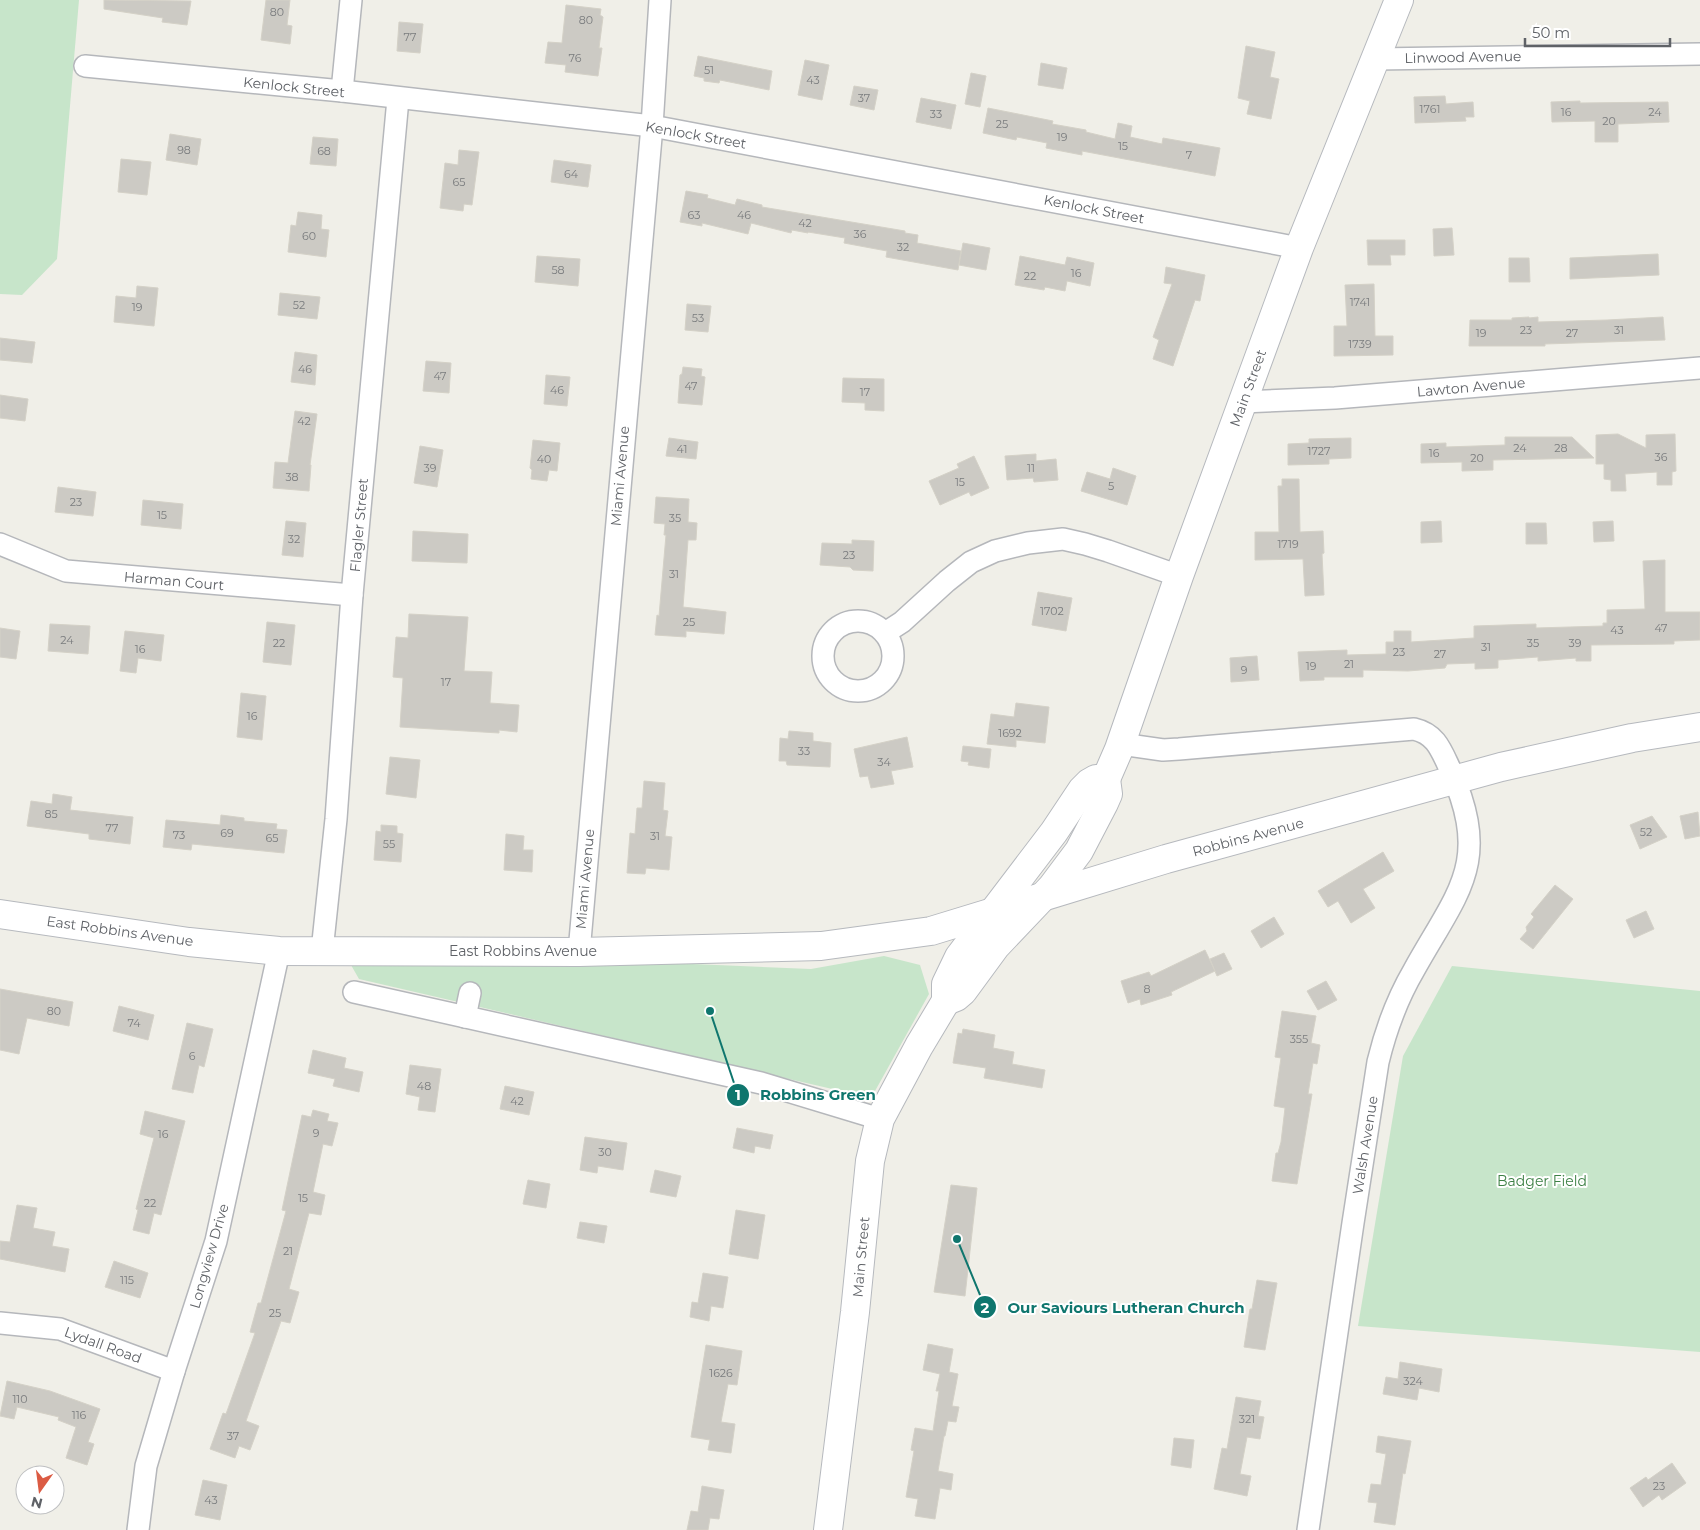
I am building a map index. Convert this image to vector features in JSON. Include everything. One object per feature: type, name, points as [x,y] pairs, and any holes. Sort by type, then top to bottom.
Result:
[{"type":"main road","name":"Main Street","points":[[828,1530],[855,1312],[870,1161],[880,1119],[914,1054],[946,1000],[956,997],[963,991],[996,946],[1061,876],[1079,851],[1098,817],[1108,794],[1106,779],[1121,744],[1242,402],[1300,248],[1399,0]]},
{"type":"main road","name":"Robbins Avenue","points":[[1043,896],[1166,859],[1455,780],[1565,752],[1632,738],[1700,727]]},
{"type":"main road","points":[[946,1000],[946,984],[959,957],[1054,832],[1082,790],[1089,783],[1106,779]]},
{"type":"main road","name":"East Robbins Avenue","points":[[0,914],[190,942],[279,951],[579,952],[821,946],[931,931],[1043,896]]},
{"type":"street","points":[[342,92],[351,0]]},
{"type":"street","name":"Miami Avenue","points":[[579,952],[652,126],[660,0]]},
{"type":"street","name":"Linwood Avenue","points":[[1376,59],[1700,54]]},
{"type":"street","name":"Kenlock Street","points":[[86,66],[652,126],[1300,248]]},
{"type":"street","name":"Flagler Street","points":[[322,951],[336,819],[352,595],[398,99]]},
{"type":"street","name":"Lawton Avenue","points":[[1242,402],[1335,398],[1700,368]]},
{"type":"street","points":[[885,634],[902,622],[971,562],[996,551],[1028,543],[1064,539],[1078,542],[1179,576]]},
{"type":"street","name":"Harman Court","points":[[0,544],[66,571],[352,595]]},
{"type":"street","points":[[1121,744],[1163,750],[1414,729],[1424,731],[1432,737],[1440,748],[1455,780]]},
{"type":"street","name":"Walsh Avenue","points":[[1308,1530],[1372,1101],[1384,1038],[1398,1000],[1413,970],[1460,890],[1470,856],[1467,825],[1462,800],[1455,780]]},
{"type":"street","name":"Longview Drive","points":[[138,1530],[146,1466],[216,1241],[279,951]]},
{"type":"street","points":[[354,992],[761,1083],[880,1119]]},
{"type":"street","points":[[465,1017],[470,993]]},
{"type":"street","name":"Lydall Road","points":[[0,1323],[60,1329],[174,1371]]},
{"type":"green space","points":[[0,0],[79,0],[57,259],[22,295],[0,294]]},
{"type":"green space","points":[[884,956],[920,965],[929,994],[875,1091],[854,1094],[359,979],[351,965],[669,963],[811,969]]},
{"type":"green space","name":"Badger Field","points":[[1452,966],[1700,991],[1700,1352],[1358,1326],[1403,1056]]},
{"type":"building","points":[[104,0],[191,1],[187,25],[162,22],[163,18],[104,9]]},
{"type":"building","points":[[266,0],[290,0],[287,25],[292,26],[290,44],[261,40]]},
{"type":"building","points":[[566,5],[601,9],[600,15],[603,17],[599,48],[602,48],[598,76],[565,72],[566,65],[545,63],[548,42],[562,43]]},
{"type":"building","points":[[399,22],[423,24],[420,53],[397,51]]},
{"type":"building","points":[[1246,46],[1275,52],[1270,77],[1279,79],[1271,119],[1247,114],[1250,101],[1238,98]]},
{"type":"building","points":[[698,56],[772,71],[769,90],[720,80],[719,83],[704,81],[704,78],[694,76]]},
{"type":"building","points":[[805,60],[829,65],[822,100],[798,95]]},
{"type":"building","points":[[1041,63],[1067,68],[1063,89],[1038,85]]},
{"type":"building","points":[[971,73],[986,76],[980,107],[965,104]]},
{"type":"building","points":[[854,86],[878,90],[874,110],[850,105]]},
{"type":"building","points":[[1445,96],[1446,104],[1473,102],[1474,117],[1465,117],[1466,121],[1415,123],[1414,97]]},
{"type":"building","points":[[921,98],[956,105],[951,129],[916,122]]},
{"type":"building","points":[[1580,101],[1580,103],[1668,102],[1669,122],[1618,124],[1618,142],[1595,142],[1595,121],[1552,122],[1551,102]]},
{"type":"building","points":[[988,108],[1053,121],[1052,124],[1086,130],[1086,132],[1115,139],[1118,123],[1132,126],[1130,137],[1162,144],[1163,138],[1220,148],[1215,176],[1082,151],[1082,155],[1046,148],[1047,143],[1017,137],[1016,140],[983,133]]},
{"type":"building","points":[[170,134],[201,139],[197,165],[166,160]]},
{"type":"building","points":[[313,137],[338,139],[336,166],[310,164]]},
{"type":"building","points":[[459,150],[479,152],[472,205],[464,204],[463,211],[440,208],[445,163],[458,165]]},
{"type":"building","points":[[121,159],[151,162],[147,195],[118,192]]},
{"type":"building","points":[[554,160],[591,165],[588,187],[551,182]]},
{"type":"building","points":[[686,191],[708,195],[707,198],[735,205],[737,199],[762,205],[762,207],[905,231],[905,233],[918,235],[917,243],[961,251],[958,270],[886,257],[887,251],[844,243],[845,238],[792,230],[791,233],[751,223],[748,234],[702,223],[702,226],[680,222]]},
{"type":"building","points":[[298,212],[322,215],[321,229],[329,230],[326,257],[288,252],[291,225],[296,226]]},
{"type":"building","points":[[1452,228],[1454,255],[1434,256],[1433,229]]},
{"type":"building","points":[[1367,240],[1405,240],[1405,255],[1390,255],[1391,265],[1368,265]]},
{"type":"building","points":[[963,243],[990,248],[986,270],[959,265]]},
{"type":"building","points":[[1658,254],[1659,275],[1570,279],[1570,258]]},
{"type":"building","points":[[537,256],[580,259],[578,286],[535,282]]},
{"type":"building","points":[[1020,256],[1065,265],[1067,257],[1094,263],[1090,286],[1067,281],[1065,291],[1045,287],[1044,290],[1015,285]]},
{"type":"building","points":[[1509,258],[1529,258],[1530,282],[1509,282]]},
{"type":"building","points":[[1166,267],[1205,275],[1200,301],[1195,300],[1173,366],[1153,359],[1159,340],[1153,337],[1172,284],[1164,283]]},
{"type":"building","points":[[1374,284],[1375,336],[1393,336],[1393,355],[1334,356],[1334,326],[1347,326],[1345,285]]},
{"type":"building","points":[[137,286],[158,288],[154,326],[114,322],[116,296],[136,298]]},
{"type":"building","points":[[280,293],[320,297],[317,319],[278,315]]},
{"type":"building","points":[[687,304],[711,306],[708,332],[685,330]]},
{"type":"building","points":[[1538,317],[1538,322],[1663,317],[1665,340],[1545,344],[1545,346],[1469,346],[1470,320],[1512,320],[1512,318]]},
{"type":"building","points":[[0,338],[35,342],[32,363],[0,360]]},
{"type":"building","points":[[295,352],[317,355],[315,385],[291,382]]},
{"type":"building","points":[[426,361],[451,363],[449,393],[423,391]]},
{"type":"building","points":[[683,367],[702,369],[701,376],[705,377],[702,405],[678,403],[680,375],[682,374]]},
{"type":"building","points":[[546,375],[570,377],[567,406],[544,404]]},
{"type":"building","points":[[843,378],[884,379],[884,411],[865,410],[865,403],[842,402]]},
{"type":"building","points":[[0,395],[28,399],[25,421],[0,418]]},
{"type":"building","points":[[295,411],[317,414],[310,465],[309,491],[273,488],[275,462],[288,463]]},
{"type":"building","points":[[1618,434],[1646,448],[1646,435],[1675,434],[1676,471],[1672,472],[1672,485],[1657,485],[1657,472],[1625,474],[1626,491],[1611,491],[1611,480],[1604,479],[1604,464],[1596,464],[1596,435]]},
{"type":"building","points":[[1505,437],[1572,437],[1594,458],[1493,460],[1493,470],[1462,471],[1462,462],[1421,463],[1421,444],[1446,443],[1446,447],[1505,445]]},
{"type":"building","points":[[669,438],[698,442],[696,459],[666,456]]},
{"type":"building","points":[[1351,438],[1351,458],[1329,459],[1329,464],[1288,465],[1288,444],[1309,443],[1309,439]]},
{"type":"building","points":[[533,440],[560,443],[557,471],[549,470],[547,481],[531,479],[532,470],[530,468]]},
{"type":"building","points":[[420,446],[443,450],[437,487],[414,483]]},
{"type":"building","points":[[1036,454],[1036,461],[1056,459],[1058,480],[1034,482],[1033,478],[1007,480],[1005,456]]},
{"type":"building","points":[[974,456],[989,488],[971,496],[969,492],[940,505],[929,481],[959,468],[957,464]]},
{"type":"building","points":[[1113,468],[1136,476],[1127,505],[1081,491],[1087,472],[1110,479]]},
{"type":"building","points":[[1282,479],[1299,479],[1300,532],[1323,531],[1324,595],[1305,596],[1303,559],[1255,560],[1255,532],[1279,532],[1278,486],[1282,486]]},
{"type":"building","points":[[58,487],[96,492],[93,516],[55,512]]},
{"type":"building","points":[[656,497],[689,499],[688,522],[697,523],[696,540],[688,540],[683,607],[726,612],[724,634],[686,631],[686,637],[655,635],[657,615],[659,616],[666,535],[664,535],[665,524],[654,523]]},
{"type":"building","points":[[143,500],[183,504],[181,529],[141,525]]},
{"type":"building","points":[[286,521],[306,523],[303,557],[282,555]]},
{"type":"building","points":[[1441,521],[1442,542],[1421,543],[1421,522]]},
{"type":"building","points":[[1613,521],[1614,541],[1594,542],[1593,522]]},
{"type":"building","points":[[1526,523],[1546,523],[1547,544],[1526,544]]},
{"type":"building","points":[[413,531],[468,534],[467,563],[412,561]]},
{"type":"building","points":[[852,540],[874,541],[873,571],[820,565],[822,543],[852,544]]},
{"type":"building","points":[[1665,560],[1665,612],[1700,612],[1700,640],[1674,641],[1674,644],[1591,645],[1591,661],[1576,661],[1576,658],[1538,661],[1538,657],[1498,660],[1498,668],[1475,669],[1475,663],[1447,664],[1445,668],[1408,671],[1363,670],[1363,677],[1324,677],[1324,680],[1300,681],[1298,652],[1347,650],[1347,655],[1386,654],[1386,642],[1394,642],[1394,631],[1411,631],[1411,642],[1474,638],[1474,626],[1536,624],[1536,628],[1603,626],[1603,623],[1607,623],[1607,610],[1645,609],[1643,561]]},
{"type":"building","points":[[1038,592],[1072,598],[1066,631],[1032,625]]},
{"type":"building","points":[[409,614],[468,617],[464,671],[492,672],[490,703],[519,705],[517,732],[499,730],[499,733],[400,727],[403,678],[393,677],[396,637],[408,638]]},
{"type":"building","points":[[267,622],[295,625],[291,665],[263,662]]},
{"type":"building","points":[[50,624],[90,626],[88,654],[48,651]]},
{"type":"building","points":[[0,628],[20,631],[16,659],[0,657]]},
{"type":"building","points":[[125,631],[164,635],[161,661],[138,658],[136,673],[120,671]]},
{"type":"building","points":[[1257,656],[1259,680],[1231,682],[1230,658]]},
{"type":"building","points":[[241,693],[266,696],[262,740],[237,737]]},
{"type":"building","points":[[1016,703],[1049,707],[1045,743],[1016,740],[1016,747],[987,744],[991,714],[1014,717]]},
{"type":"building","points":[[789,731],[813,733],[813,741],[831,743],[830,767],[787,765],[786,761],[779,761],[780,738],[788,739]]},
{"type":"building","points":[[907,737],[913,767],[891,771],[894,784],[871,788],[868,776],[860,777],[854,749]]},
{"type":"building","points":[[963,746],[991,749],[989,768],[968,765],[969,762],[961,761]]},
{"type":"building","points":[[390,757],[420,760],[416,798],[386,794]]},
{"type":"building","points":[[644,781],[665,783],[663,810],[668,811],[665,836],[672,837],[669,870],[646,868],[645,874],[627,873],[630,833],[635,834],[637,808],[642,808]]},
{"type":"building","points":[[53,794],[72,797],[70,810],[133,817],[130,844],[89,839],[89,834],[27,826],[31,801],[52,804]]},
{"type":"building","points":[[1698,812],[1700,836],[1685,839],[1680,816]]},
{"type":"building","points":[[221,815],[244,818],[244,821],[277,824],[276,829],[287,830],[284,853],[192,844],[191,850],[163,847],[166,820],[220,825]]},
{"type":"building","points":[[1652,816],[1667,837],[1640,849],[1630,825]]},
{"type":"building","points":[[381,825],[397,826],[397,833],[403,834],[401,862],[374,860],[376,831],[381,832]]},
{"type":"building","points":[[506,834],[524,836],[523,850],[533,850],[532,872],[504,870]]},
{"type":"building","points":[[1383,852],[1394,871],[1363,889],[1375,908],[1351,923],[1338,901],[1328,907],[1318,891]]},
{"type":"building","points":[[1555,885],[1573,899],[1533,949],[1520,939],[1527,931],[1526,927],[1534,917],[1531,914]]},
{"type":"building","points":[[1646,911],[1654,929],[1634,938],[1626,920]]},
{"type":"building","points":[[1274,917],[1284,934],[1261,948],[1251,931]]},
{"type":"building","points":[[1205,950],[1215,971],[1171,992],[1172,995],[1141,1005],[1140,999],[1128,1003],[1121,981],[1149,972],[1151,976]]},
{"type":"building","points":[[1224,953],[1232,969],[1217,976],[1210,959]]},
{"type":"building","points":[[1326,981],[1337,1000],[1318,1010],[1307,991]]},
{"type":"building","points":[[0,989],[73,1002],[69,1026],[27,1018],[19,1054],[0,1050]]},
{"type":"building","points":[[119,1006],[154,1015],[148,1040],[113,1031]]},
{"type":"building","points":[[1282,1011],[1316,1016],[1311,1043],[1320,1045],[1317,1064],[1313,1063],[1308,1094],[1312,1094],[1297,1184],[1272,1181],[1276,1153],[1278,1153],[1281,1142],[1285,1108],[1274,1106],[1281,1058],[1275,1057]]},
{"type":"building","points":[[187,1023],[213,1029],[204,1067],[199,1065],[193,1093],[172,1089]]},
{"type":"building","points":[[963,1029],[995,1035],[993,1048],[1014,1052],[1012,1064],[1045,1070],[1042,1088],[984,1078],[986,1068],[953,1063],[958,1033],[962,1034]]},
{"type":"building","points":[[313,1050],[346,1058],[344,1068],[363,1072],[359,1092],[333,1086],[335,1079],[308,1073]]},
{"type":"building","points":[[410,1065],[441,1069],[435,1112],[418,1110],[420,1097],[406,1094]]},
{"type":"building","points":[[505,1086],[534,1092],[529,1115],[500,1109]]},
{"type":"building","points":[[313,1110],[329,1114],[327,1121],[338,1123],[332,1146],[323,1144],[313,1192],[325,1195],[321,1215],[309,1213],[289,1289],[299,1292],[290,1323],[281,1321],[246,1421],[259,1426],[250,1450],[239,1446],[235,1458],[210,1449],[223,1413],[226,1414],[255,1333],[250,1332],[258,1303],[261,1303],[286,1211],[282,1210],[302,1115],[311,1117]]},
{"type":"building","points":[[145,1111],[185,1121],[161,1215],[154,1213],[149,1234],[133,1230],[138,1210],[136,1209],[154,1138],[140,1134]]},
{"type":"building","points":[[737,1128],[773,1135],[770,1149],[755,1146],[754,1153],[733,1148]]},
{"type":"building","points":[[585,1137],[627,1143],[623,1170],[598,1166],[597,1173],[580,1170]]},
{"type":"building","points":[[655,1170],[681,1176],[676,1197],[650,1192]]},
{"type":"building","points":[[528,1180],[550,1184],[546,1208],[523,1204]]},
{"type":"building","points":[[951,1185],[977,1188],[965,1296],[934,1292]]},
{"type":"building","points":[[17,1205],[37,1208],[33,1228],[55,1232],[52,1246],[69,1249],[65,1272],[0,1259],[0,1241],[10,1242]]},
{"type":"building","points":[[736,1210],[765,1215],[758,1259],[729,1254]]},
{"type":"building","points":[[580,1222],[607,1226],[604,1243],[577,1238]]},
{"type":"building","points":[[114,1261],[148,1273],[140,1298],[105,1287]]},
{"type":"building","points":[[703,1273],[728,1277],[723,1308],[711,1306],[709,1321],[690,1317],[692,1302],[698,1303]]},
{"type":"building","points":[[1257,1280],[1277,1283],[1265,1350],[1244,1347]]},
{"type":"building","points":[[928,1344],[953,1349],[949,1372],[958,1374],[952,1406],[959,1407],[956,1422],[948,1421],[938,1471],[953,1474],[951,1490],[940,1488],[935,1519],[915,1516],[918,1499],[906,1497],[914,1451],[911,1450],[915,1428],[933,1431],[939,1391],[936,1391],[940,1374],[923,1370]]},
{"type":"building","points":[[706,1345],[742,1351],[737,1385],[728,1384],[721,1422],[735,1424],[731,1453],[708,1450],[710,1440],[691,1437]]},
{"type":"building","points":[[1400,1362],[1442,1369],[1439,1392],[1419,1388],[1417,1400],[1383,1394],[1386,1377],[1398,1379]]},
{"type":"building","points":[[7,1381],[50,1391],[100,1409],[88,1442],[94,1444],[87,1465],[66,1458],[76,1427],[58,1420],[59,1417],[17,1407],[14,1419],[0,1416]]},
{"type":"building","points":[[1236,1397],[1261,1401],[1258,1416],[1264,1417],[1260,1439],[1247,1437],[1240,1474],[1251,1476],[1247,1496],[1214,1489],[1222,1448],[1227,1449]]},
{"type":"building","points":[[1378,1436],[1411,1441],[1405,1474],[1403,1473],[1395,1525],[1374,1522],[1377,1503],[1368,1502],[1371,1484],[1381,1485],[1386,1454],[1376,1452]]},
{"type":"building","points":[[1174,1438],[1194,1440],[1191,1468],[1171,1465]]},
{"type":"building","points":[[1672,1463],[1686,1483],[1662,1500],[1659,1495],[1643,1507],[1630,1488],[1646,1477],[1648,1480]]},
{"type":"building","points":[[203,1480],[227,1485],[220,1520],[195,1515]]},
{"type":"building","points":[[702,1486],[724,1490],[719,1519],[710,1518],[708,1530],[687,1530],[691,1511],[698,1512]]},
{"type":"place","name":"Robbins Green","points":[[710,1011]]},
{"type":"place","name":"Our Saviours Lutheran Church","points":[[957,1239]]}]
